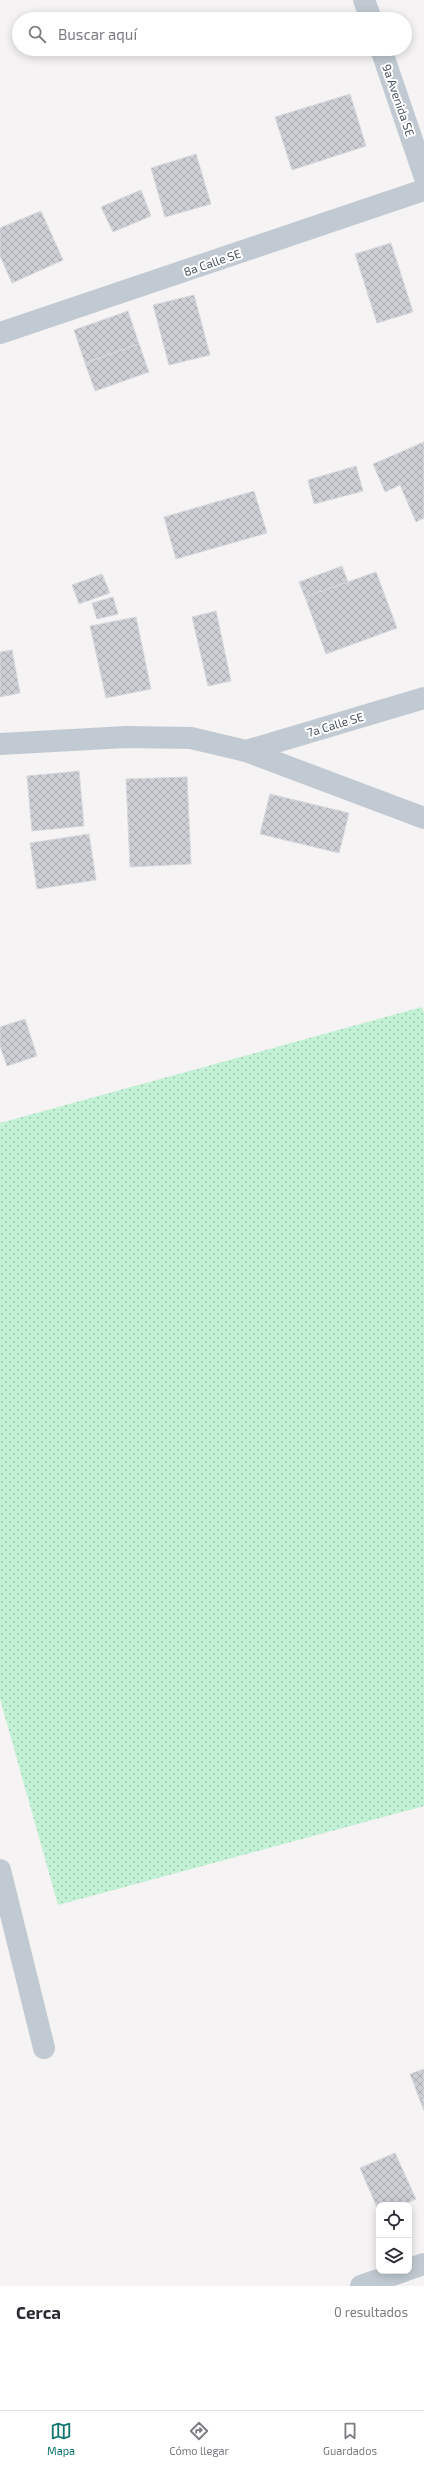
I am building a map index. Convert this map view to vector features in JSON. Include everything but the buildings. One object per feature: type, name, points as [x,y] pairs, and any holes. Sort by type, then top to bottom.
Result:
[{"type":"street","points":[[364,0],[368,12]]},
{"type":"street","name":"9a Avenida SE","points":[[383,56],[424,175]]},
{"type":"street","name":"8a Calle SE","points":[[0,333],[424,190]]},
{"type":"street","name":"7a Calle SE","points":[[246,751],[424,698]]},
{"type":"street","points":[[0,744],[126,737],[191,738],[246,751],[424,818]]},
{"type":"street","points":[[0,1870],[44,2048]]},
{"type":"street","points":[[412,2268],[424,2264]]},
{"type":"street","points":[[361,2286],[395,2274]]},
{"type":"green space","points":[[422,1007],[424,1013],[424,1806],[58,1905],[0,1699],[0,1123]]}]
